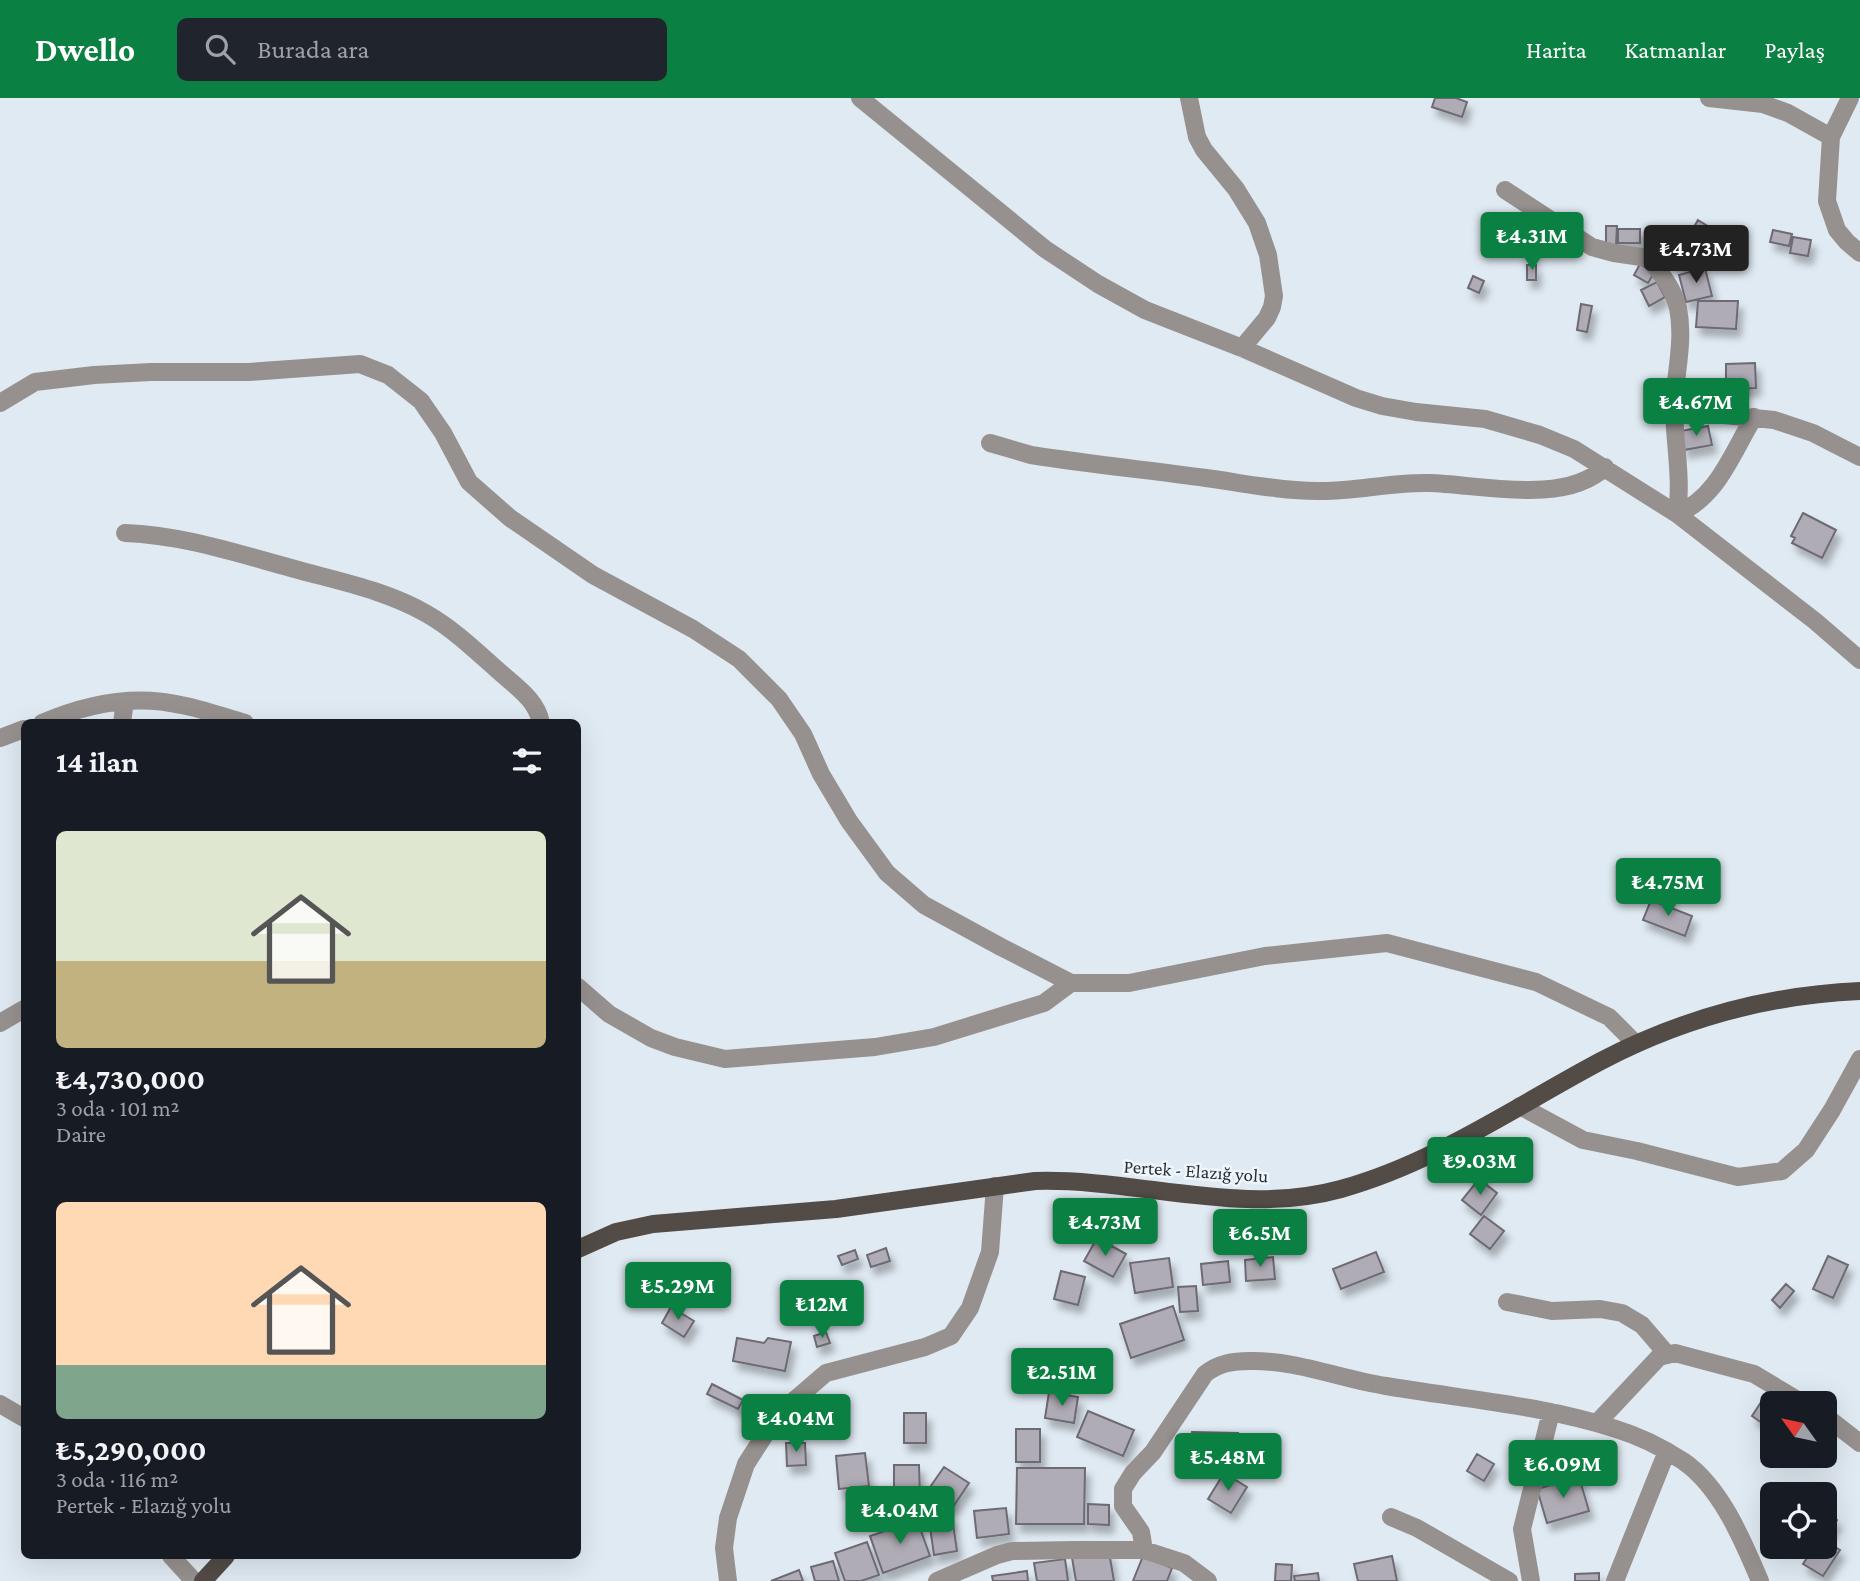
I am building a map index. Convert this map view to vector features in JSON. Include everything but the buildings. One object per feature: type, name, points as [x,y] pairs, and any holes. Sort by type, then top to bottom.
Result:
[{"type":"main road","name":"Pertek - Elazığ yolu","points":[[581,1248],[616,1233],[653,1224],[836,1209],[995,1186],[1068,1180],[1217,1198],[1300,1197],[1337,1190],[1384,1176],[1419,1161],[1636,1044],[1681,1026],[1737,1009],[1796,997],[1860,991]]},
{"type":"main road","points":[[202,1581],[223,1559]]},
{"type":"street","points":[[860,98],[994,210],[1098,284],[1145,310],[1242,348],[1356,398],[1416,412],[1485,419],[1540,435],[1574,450],[1677,514],[1806,614],[1860,660]]},
{"type":"street","points":[[1189,98],[1197,137],[1204,150],[1236,189],[1257,223],[1268,255],[1274,296],[1272,307],[1268,318],[1242,348]]},
{"type":"street","points":[[1709,98],[1763,104],[1787,113],[1831,138]]},
{"type":"street","points":[[1850,98],[1831,138],[1827,201],[1836,230],[1860,253]]},
{"type":"street","points":[[1506,190],[1592,247],[1648,258],[1666,278],[1678,309],[1680,366],[1674,410],[1680,495],[1677,514]]},
{"type":"street","points":[[0,404],[35,383],[94,375],[249,372],[360,364],[388,375],[421,401],[443,433],[469,482],[510,517],[593,575],[693,629],[739,659],[779,699],[803,734],[821,774],[849,821],[887,873],[924,905],[1071,983],[1129,982],[1265,956],[1387,943],[1536,982],[1609,1017],[1636,1044]]},
{"type":"street","points":[[1674,410],[1774,420],[1813,433],[1860,457]]},
{"type":"street","points":[[1677,514],[1700,502],[1713,488],[1754,417]]},
{"type":"street","points":[[990,443],[1043,457],[1294,491],[1346,490],[1410,483],[1531,490],[1585,481],[1605,467]]},
{"type":"street","points":[[125,533],[184,540],[361,587],[408,604],[438,621],[466,642],[531,701],[540,719]]},
{"type":"street","points":[[51,719],[72,710],[125,701],[181,704],[232,719]]},
{"type":"street","points":[[123,719],[125,701]]},
{"type":"street","points":[[0,738],[21,730]]},
{"type":"street","points":[[581,990],[610,1014],[652,1038],[675,1047],[725,1059],[875,1047],[934,1037],[1044,1003],[1071,983]]},
{"type":"street","points":[[0,1023],[21,1011]]},
{"type":"street","points":[[1520,1106],[1583,1140],[1738,1177],[1782,1171],[1806,1150],[1860,1059]]},
{"type":"street","points":[[728,1581],[724,1548],[728,1518],[746,1464],[766,1433],[791,1404],[826,1374],[926,1347],[951,1336],[970,1308],[990,1252],[995,1186]]},
{"type":"street","points":[[1507,1302],[1552,1311],[1600,1309],[1622,1313],[1642,1325],[1666,1353]]},
{"type":"street","points":[[1597,1423],[1652,1363],[1666,1353],[1754,1374],[1782,1391]]},
{"type":"street","points":[[1144,1550],[1141,1532],[1123,1506],[1123,1489],[1133,1473],[1153,1452],[1205,1374],[1224,1363],[1250,1360],[1291,1364],[1385,1386],[1551,1412],[1619,1429],[1667,1451],[1687,1464],[1705,1481],[1740,1533],[1760,1581]]},
{"type":"street","points":[[0,1404],[21,1416]]},
{"type":"street","points":[[1531,1581],[1522,1529],[1551,1412]]},
{"type":"street","points":[[1838,1426],[1860,1443]]},
{"type":"street","points":[[1615,1581],[1667,1451]]},
{"type":"street","points":[[1391,1517],[1417,1528],[1509,1581]]},
{"type":"street","points":[[937,1581],[980,1561],[1012,1551],[1144,1550],[1184,1563],[1208,1581]]},
{"type":"street","points":[[174,1559],[194,1581]]}]
